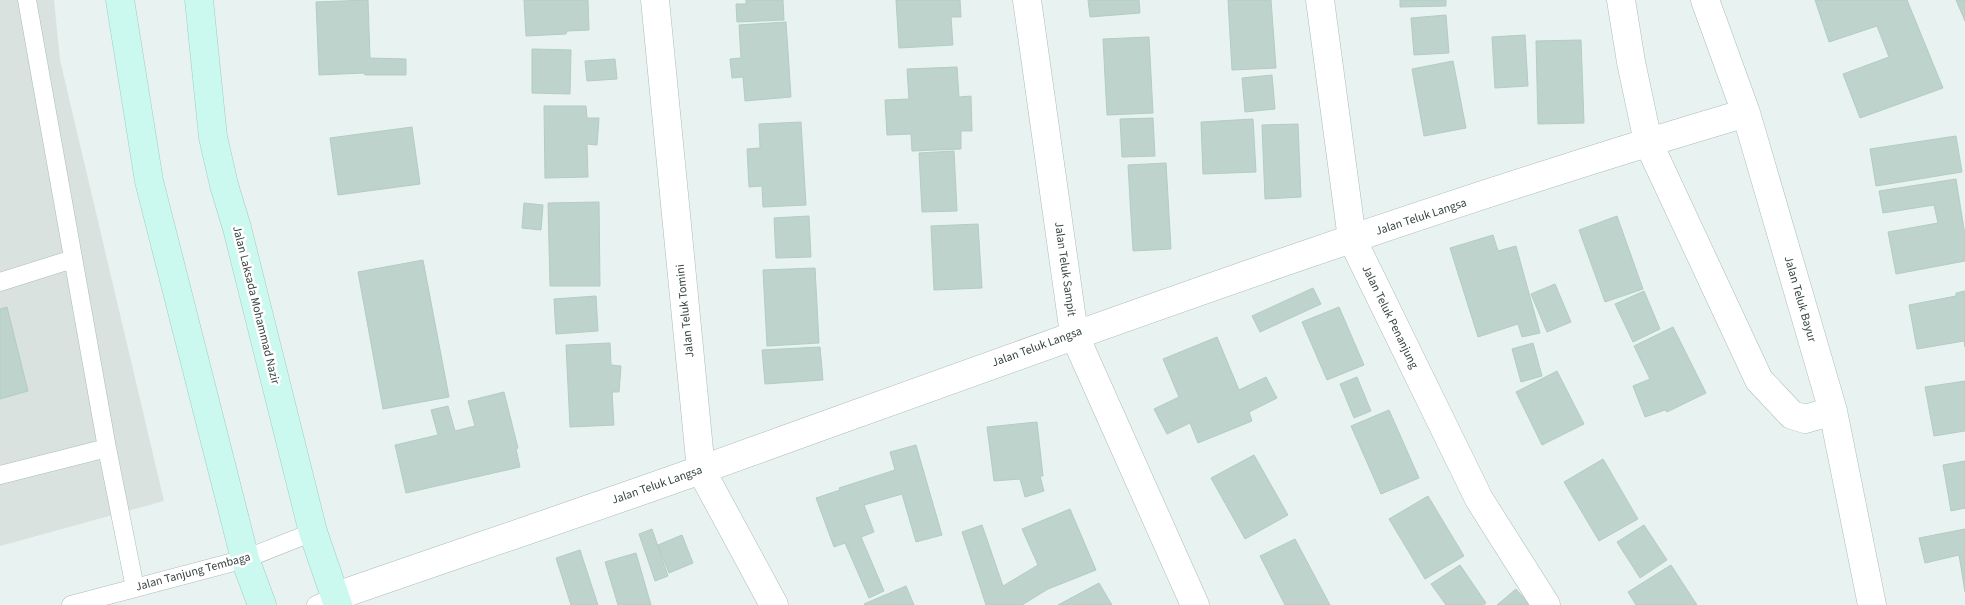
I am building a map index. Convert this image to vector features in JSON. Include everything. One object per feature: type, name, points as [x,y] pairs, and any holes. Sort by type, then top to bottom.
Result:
[{"type":"street","points":[[120,0],[149,181],[245,560],[262,605]]},
{"type":"street","name":"Jalan Laksada Mohammad Nazir","points":[[199,0],[213,136],[329,602]]},
{"type":"street","name":"Jalan Teluk Tomini","points":[[655,0],[701,470],[774,605]]},
{"type":"street","name":"Jalan Teluk Sampit","points":[[1027,0],[1074,334],[1195,605]]},
{"type":"street","name":"Jalan Teluk Penanjung","points":[[1320,0],[1352,239],[1480,499],[1546,605]]},
{"type":"street","points":[[1621,0],[1631,62],[1648,142],[1760,380],[1792,415],[1805,419],[1833,411]]},
{"type":"street","name":"Jalan Teluk Bayur","points":[[1705,0],[1746,113],[1833,411],[1872,605]]},
{"type":"street","name":"Jalan Teluk Langsa","points":[[329,602],[701,470],[1074,334],[1352,239],[1648,142],[1746,113]]},
{"type":"lane","points":[[27,0],[107,448],[135,588]]},
{"type":"lane","points":[[0,282],[73,259]]},
{"type":"lane","points":[[0,474],[107,448]]},
{"type":"lane","name":"Jalan Tanjung Tembaga","points":[[71,605],[245,560],[313,532]]},
{"type":"shaded area","points":[[0,0],[54,0],[60,60],[164,501],[0,546]]},
{"type":"building","points":[[368,0],[370,58],[406,59],[406,75],[365,75],[364,73],[319,75],[316,2]]},
{"type":"building","points":[[524,0],[588,0],[589,30],[567,31],[566,34],[526,36]]},
{"type":"building","points":[[746,0],[783,0],[784,20],[737,22],[736,4],[746,4]]},
{"type":"building","points":[[896,0],[960,0],[961,17],[951,17],[953,45],[899,48]]},
{"type":"building","points":[[1088,0],[1139,0],[1140,13],[1090,17]]},
{"type":"building","points":[[1228,0],[1271,0],[1276,68],[1232,70]]},
{"type":"building","points":[[1400,0],[1446,0],[1446,6],[1400,7]]},
{"type":"building","points":[[1815,0],[1907,0],[1943,88],[1860,118],[1843,74],[1889,57],[1877,26],[1829,42]]},
{"type":"building","points":[[1956,0],[1965,0],[1965,21]]},
{"type":"building","points":[[1446,15],[1449,53],[1414,55],[1411,18]]},
{"type":"building","points":[[786,22],[791,97],[745,101],[743,77],[732,78],[730,59],[741,58],[739,25]]},
{"type":"building","points":[[1525,35],[1528,86],[1495,88],[1492,37]]},
{"type":"building","points":[[1149,37],[1153,113],[1107,115],[1103,39]]},
{"type":"building","points":[[1581,40],[1584,123],[1538,124],[1536,41]]},
{"type":"building","points":[[532,49],[571,50],[570,94],[532,93]]},
{"type":"building","points":[[615,59],[617,79],[587,81],[585,61]]},
{"type":"building","points":[[1453,61],[1466,128],[1424,136],[1412,69]]},
{"type":"building","points":[[957,67],[959,97],[971,96],[972,131],[961,131],[961,149],[912,151],[911,134],[887,135],[885,100],[909,99],[907,69]]},
{"type":"building","points":[[1272,75],[1275,109],[1245,112],[1242,78]]},
{"type":"building","points":[[544,106],[586,106],[587,118],[599,118],[597,145],[587,144],[588,177],[545,178]]},
{"type":"building","points":[[1153,118],[1155,156],[1122,157],[1120,119]]},
{"type":"building","points":[[1253,119],[1256,172],[1203,174],[1201,122]]},
{"type":"building","points":[[801,122],[806,205],[763,207],[762,186],[749,187],[747,149],[760,148],[759,124]]},
{"type":"building","points":[[1298,124],[1301,197],[1265,199],[1262,125]]},
{"type":"building","points":[[412,127],[420,184],[338,195],[330,138]]},
{"type":"building","points":[[1956,136],[1962,172],[1876,186],[1870,149]]},
{"type":"building","points":[[954,151],[957,211],[922,212],[919,153]]},
{"type":"building","points":[[1166,163],[1171,249],[1133,251],[1128,165]]},
{"type":"building","points":[[1956,179],[1965,235],[1965,261],[1896,274],[1888,232],[1938,223],[1934,205],[1883,213],[1879,191]]},
{"type":"building","points":[[599,202],[600,286],[550,286],[548,203]]},
{"type":"building","points":[[524,203],[543,205],[541,230],[522,228]]},
{"type":"building","points":[[809,216],[811,257],[776,258],[774,218]]},
{"type":"building","points":[[1617,216],[1643,289],[1605,302],[1579,230]]},
{"type":"building","points":[[978,224],[982,288],[934,290],[931,226]]},
{"type":"building","points":[[1493,235],[1498,251],[1516,246],[1540,333],[1522,337],[1518,324],[1478,337],[1450,248]]},
{"type":"building","points":[[423,260],[449,397],[383,409],[358,272]]},
{"type":"building","points":[[815,268],[819,343],[767,346],[763,270]]},
{"type":"building","points":[[1555,284],[1571,322],[1547,332],[1531,294]]},
{"type":"building","points":[[1313,288],[1321,304],[1260,332],[1252,316]]},
{"type":"building","points":[[1644,291],[1660,329],[1633,342],[1615,304]]},
{"type":"building","points":[[1965,291],[1965,347],[1964,341],[1917,349],[1909,305],[1956,296],[1956,293]]},
{"type":"building","points":[[596,296],[598,331],[556,334],[554,299]]},
{"type":"building","points":[[7,307],[28,391],[0,399],[0,309]]},
{"type":"building","points":[[1339,307],[1364,365],[1327,380],[1302,322]]},
{"type":"building","points":[[1673,327],[1706,393],[1667,412],[1665,410],[1645,417],[1633,386],[1650,379],[1634,346]]},
{"type":"building","points":[[1217,337],[1239,390],[1266,377],[1277,398],[1249,412],[1252,421],[1198,443],[1190,423],[1167,434],[1154,409],[1179,397],[1163,359]]},
{"type":"building","points":[[610,343],[611,365],[621,366],[619,392],[612,392],[614,425],[570,427],[566,345]]},
{"type":"building","points":[[1533,343],[1542,376],[1521,382],[1512,349]]},
{"type":"building","points":[[820,347],[823,380],[765,384],[762,350]]},
{"type":"building","points":[[1557,371],[1584,424],[1542,445],[1516,392]]},
{"type":"building","points":[[1357,377],[1371,411],[1354,418],[1340,384]]},
{"type":"building","points":[[1965,381],[1965,431],[1934,436],[1925,387]]},
{"type":"building","points":[[504,392],[518,448],[516,449],[520,467],[406,493],[395,445],[438,435],[431,410],[448,406],[455,431],[475,426],[468,401]]},
{"type":"building","points":[[1389,410],[1419,478],[1381,494],[1351,426]]},
{"type":"building","points":[[1037,422],[1043,476],[1040,476],[1044,491],[1025,497],[1020,479],[994,481],[987,427]]},
{"type":"building","points":[[916,445],[942,535],[916,542],[902,494],[864,505],[874,532],[861,537],[884,591],[869,598],[845,543],[834,547],[816,498],[840,490],[839,488],[895,470],[890,452]]},
{"type":"building","points":[[1254,455],[1288,515],[1245,539],[1211,478]]},
{"type":"building","points":[[1603,459],[1638,519],[1599,541],[1564,482]]},
{"type":"building","points":[[1965,461],[1965,508],[1951,511],[1943,465]]},
{"type":"building","points":[[1428,496],[1464,556],[1425,579],[1389,519]]},
{"type":"building","points":[[1070,509],[1096,570],[1048,589],[1022,605],[986,605],[962,532],[982,525],[1003,586],[1038,565],[1022,529]]},
{"type":"building","points":[[1644,525],[1667,560],[1640,578],[1617,542]]},
{"type":"building","points":[[652,529],[668,576],[655,581],[639,534]]},
{"type":"building","points":[[1965,529],[1965,592],[1959,555],[1925,563],[1919,538]]},
{"type":"building","points":[[682,535],[693,563],[669,573],[658,545]]},
{"type":"building","points":[[1295,539],[1330,605],[1285,605],[1260,556]]},
{"type":"building","points":[[580,550],[598,605],[571,605],[556,558]]},
{"type":"building","points":[[636,553],[651,605],[618,605],[605,562]]},
{"type":"building","points":[[1460,565],[1486,603],[1483,605],[1446,605],[1431,584]]},
{"type":"building","points":[[1671,565],[1697,605],[1636,605],[1628,592]]},
{"type":"building","points":[[1099,583],[1112,605],[1058,605]]},
{"type":"building","points":[[906,586],[914,605],[864,604]]},
{"type":"building","points":[[1516,589],[1530,605],[1497,605]]}]
